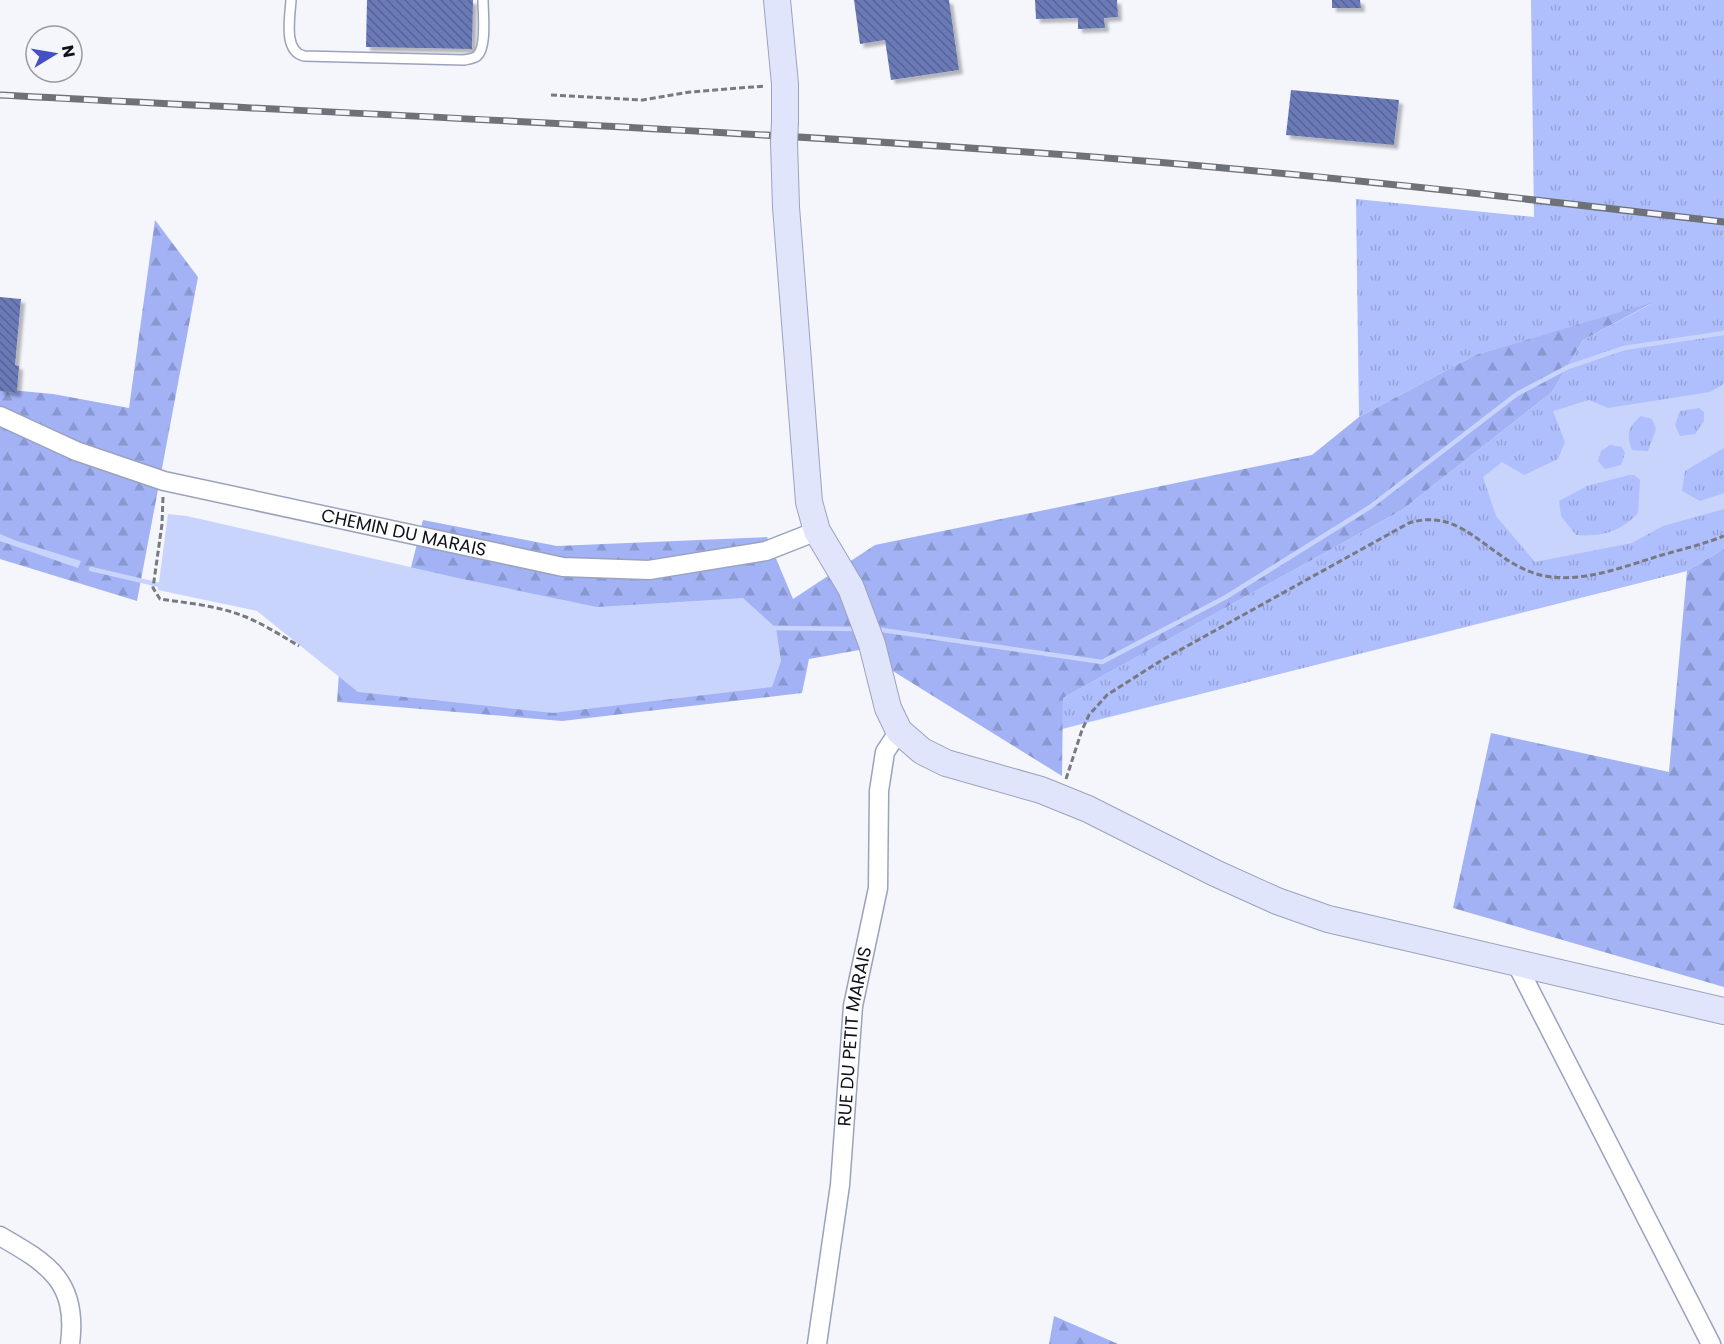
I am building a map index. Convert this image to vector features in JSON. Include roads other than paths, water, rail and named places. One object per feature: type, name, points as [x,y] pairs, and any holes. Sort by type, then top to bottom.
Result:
[{"type":"street","points":[[777,0],[784,84],[786,207],[809,502],[817,531],[851,588],[872,644],[888,708],[899,731],[921,751],[946,763],[1041,790],[1088,809],[1215,873],[1277,901],[1328,919],[1724,1011]]},
{"type":"street","name":"CHEMIN DU MARAIS","points":[[0,416],[76,451],[164,480],[563,567],[649,570],[766,551],[817,531]]},
{"type":"street","name":"RUE DU PETIT MARAIS","points":[[817,1344],[840,1185],[853,1006],[878,888],[879,791],[885,752],[899,731]]},
{"type":"street","points":[[1516,963],[1711,1344]]},
{"type":"street","points":[[0,1236],[41,1260],[58,1277],[69,1298],[72,1331],[70,1344]]},
{"type":"lane","points":[[291,0],[290,40],[297,54],[464,60],[480,54],[483,46],[483,0]]},
{"type":"waterway","points":[[875,629],[1102,662],[1226,597],[1370,507],[1517,394],[1568,367],[1624,348],[1724,333]]},
{"type":"waterway","points":[[91,569],[164,586]]},
{"type":"waterway","points":[[773,628],[857,629]]},
{"type":"railway","points":[[0,95],[700,131],[1119,159],[1270,172],[1724,222]]}]
